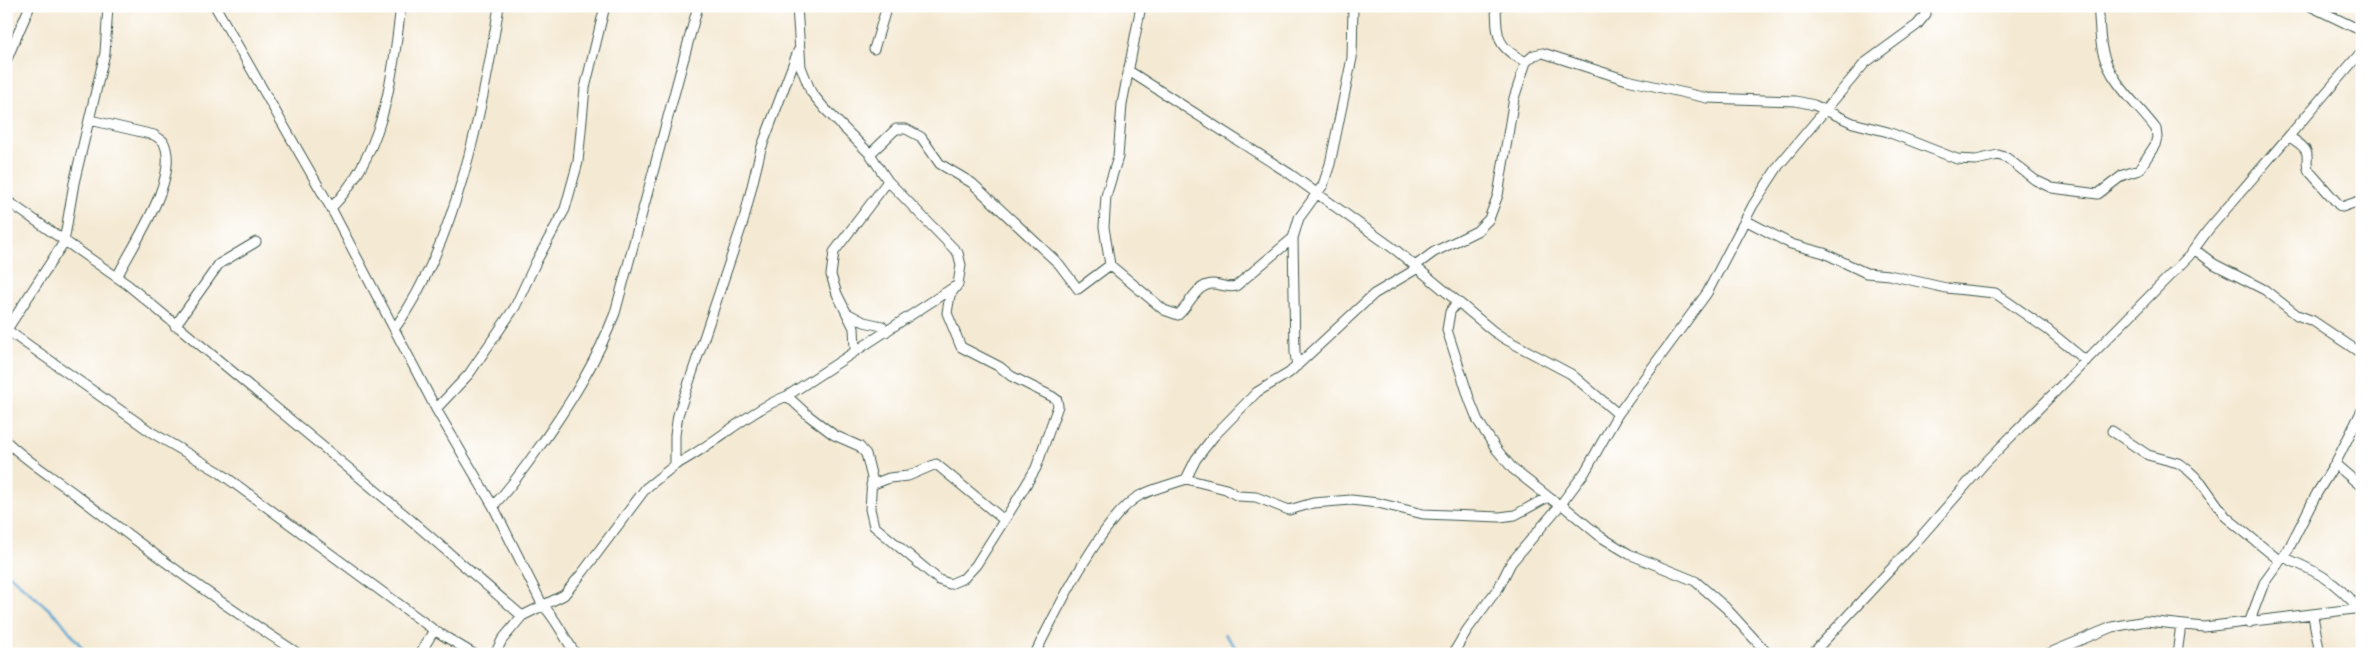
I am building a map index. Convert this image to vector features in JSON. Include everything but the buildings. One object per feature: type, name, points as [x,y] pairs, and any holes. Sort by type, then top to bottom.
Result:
[{"type":"street","points":[[6,61],[30,6]]},
{"type":"street","points":[[108,6],[105,53],[74,183],[64,242],[7,331],[151,432],[219,472],[434,630],[474,654]]},
{"type":"street","points":[[215,6],[331,208],[436,409],[494,506],[543,606],[549,611],[562,635],[576,654]]},
{"type":"street","points":[[331,208],[348,188],[366,159],[381,124],[394,67],[401,6]]},
{"type":"street","points":[[395,328],[424,281],[456,198],[481,106],[499,6]]},
{"type":"street","points":[[436,409],[469,374],[515,307],[536,262],[565,209],[578,162],[586,88],[605,6]]},
{"type":"street","points":[[494,506],[512,486],[574,399],[602,346],[615,313],[698,6]]},
{"type":"street","points":[[787,396],[834,435],[859,446],[866,454],[871,485],[870,509],[874,526],[885,538],[939,580],[950,584],[964,578],[976,565],[1036,468],[1054,418],[1057,400],[961,346],[947,314],[950,295],[958,284],[961,264],[958,253],[888,182],[870,154],[825,109],[811,92],[804,77],[799,49],[797,6]]},
{"type":"street","points":[[874,49],[887,6]]},
{"type":"street","points":[[1141,6],[1122,104],[1118,157],[1106,196],[1104,227],[1110,265],[1164,310],[1178,315],[1194,294],[1205,286],[1211,284],[1236,286],[1293,238]]},
{"type":"street","points":[[1297,366],[1293,290],[1293,238],[1299,218],[1322,185],[1330,164],[1352,58],[1353,6]]},
{"type":"street","points":[[1496,6],[1497,31],[1501,45],[1510,55],[1526,62]]},
{"type":"street","points":[[1454,652],[1466,630],[1499,587],[1511,563],[1561,505],[1585,472],[1618,414],[1707,294],[1746,220],[1779,165],[1866,63],[1917,25],[1926,14],[1926,6]]},
{"type":"street","points":[[1186,479],[1196,459],[1214,436],[1256,392],[1297,366],[1374,294],[1416,267],[1434,252],[1478,231],[1489,219],[1498,195],[1514,98],[1526,62],[1534,56],[1543,53],[1627,80],[1707,98],[1796,101],[1826,110],[1852,123],[1888,132],[1957,159],[1976,160],[1998,155],[2007,158],[2035,180],[2052,188],[2098,194],[2123,175],[2139,170],[2155,145],[2157,136],[2156,129],[2122,89],[2108,67],[2103,52],[2098,6]]},
{"type":"street","points":[[2310,6],[2362,31]]},
{"type":"street","points":[[675,466],[675,435],[678,415],[744,219],[761,149],[799,49]]},
{"type":"street","points":[[1812,654],[1918,540],[1985,463],[2194,249],[2362,51]]},
{"type":"street","points":[[1129,72],[1219,127],[1317,193],[1416,267],[1505,339],[1572,374],[1618,414]]},
{"type":"street","points":[[90,120],[154,135],[163,141],[167,155],[166,178],[148,218],[117,277]]},
{"type":"street","points":[[870,154],[896,129],[912,132],[921,137],[940,164],[972,184],[1059,264],[1078,289],[1110,265]]},
{"type":"street","points":[[2290,137],[2307,152],[2306,165],[2339,205],[2342,207],[2362,200]]},
{"type":"street","points":[[856,349],[854,328],[837,294],[831,275],[834,252],[888,182]]},
{"type":"street","points":[[6,200],[117,277],[405,515],[522,616]]},
{"type":"street","points":[[1746,220],[1791,244],[1824,253],[1866,273],[1890,275],[1946,288],[1995,293],[2048,330],[2086,361]]},
{"type":"street","points":[[176,326],[219,264],[256,242]]},
{"type":"street","points":[[2194,249],[2214,264],[2265,290],[2297,315],[2313,321],[2362,354]]},
{"type":"street","points":[[495,654],[502,640],[522,616],[564,595],[646,488],[675,466],[696,454],[764,406],[787,396],[856,349],[886,332],[958,284]]},
{"type":"street","points":[[1457,302],[1450,312],[1447,330],[1470,402],[1478,421],[1497,450],[1513,469],[1608,542],[1629,554],[1695,581],[1725,607],[1768,654]]},
{"type":"street","points":[[847,313],[864,322],[882,326],[886,332]]},
{"type":"street","points":[[2249,623],[2260,591],[2301,528],[2317,493],[2335,464],[2360,415]]},
{"type":"street","points":[[2112,431],[2148,455],[2178,464],[2187,469],[2201,482],[2226,517],[2282,559],[2325,575],[2360,608]]},
{"type":"street","points":[[6,441],[26,460],[60,482],[181,574],[299,654]]},
{"type":"street","points":[[871,485],[888,478],[908,476],[936,464],[1004,520]]},
{"type":"street","points":[[2335,464],[2362,486]]},
{"type":"street","points":[[1035,654],[1060,606],[1112,518],[1138,497],[1186,479],[1226,489],[1238,496],[1256,497],[1289,510],[1313,503],[1350,500],[1378,503],[1423,514],[1500,517],[1515,515],[1548,497]]},
{"type":"street","points":[[2047,654],[2112,627],[2146,621],[2204,627],[2314,616],[2360,608]]},
{"type":"street","points":[[2314,616],[2320,654]]},
{"type":"street","points":[[2177,654],[2180,626]]},
{"type":"street","points":[[420,654],[434,630]]},
{"type":"waterway","points":[[6,572],[58,617],[87,654]]},
{"type":"waterway","points":[[1225,634],[1241,654]]}]
